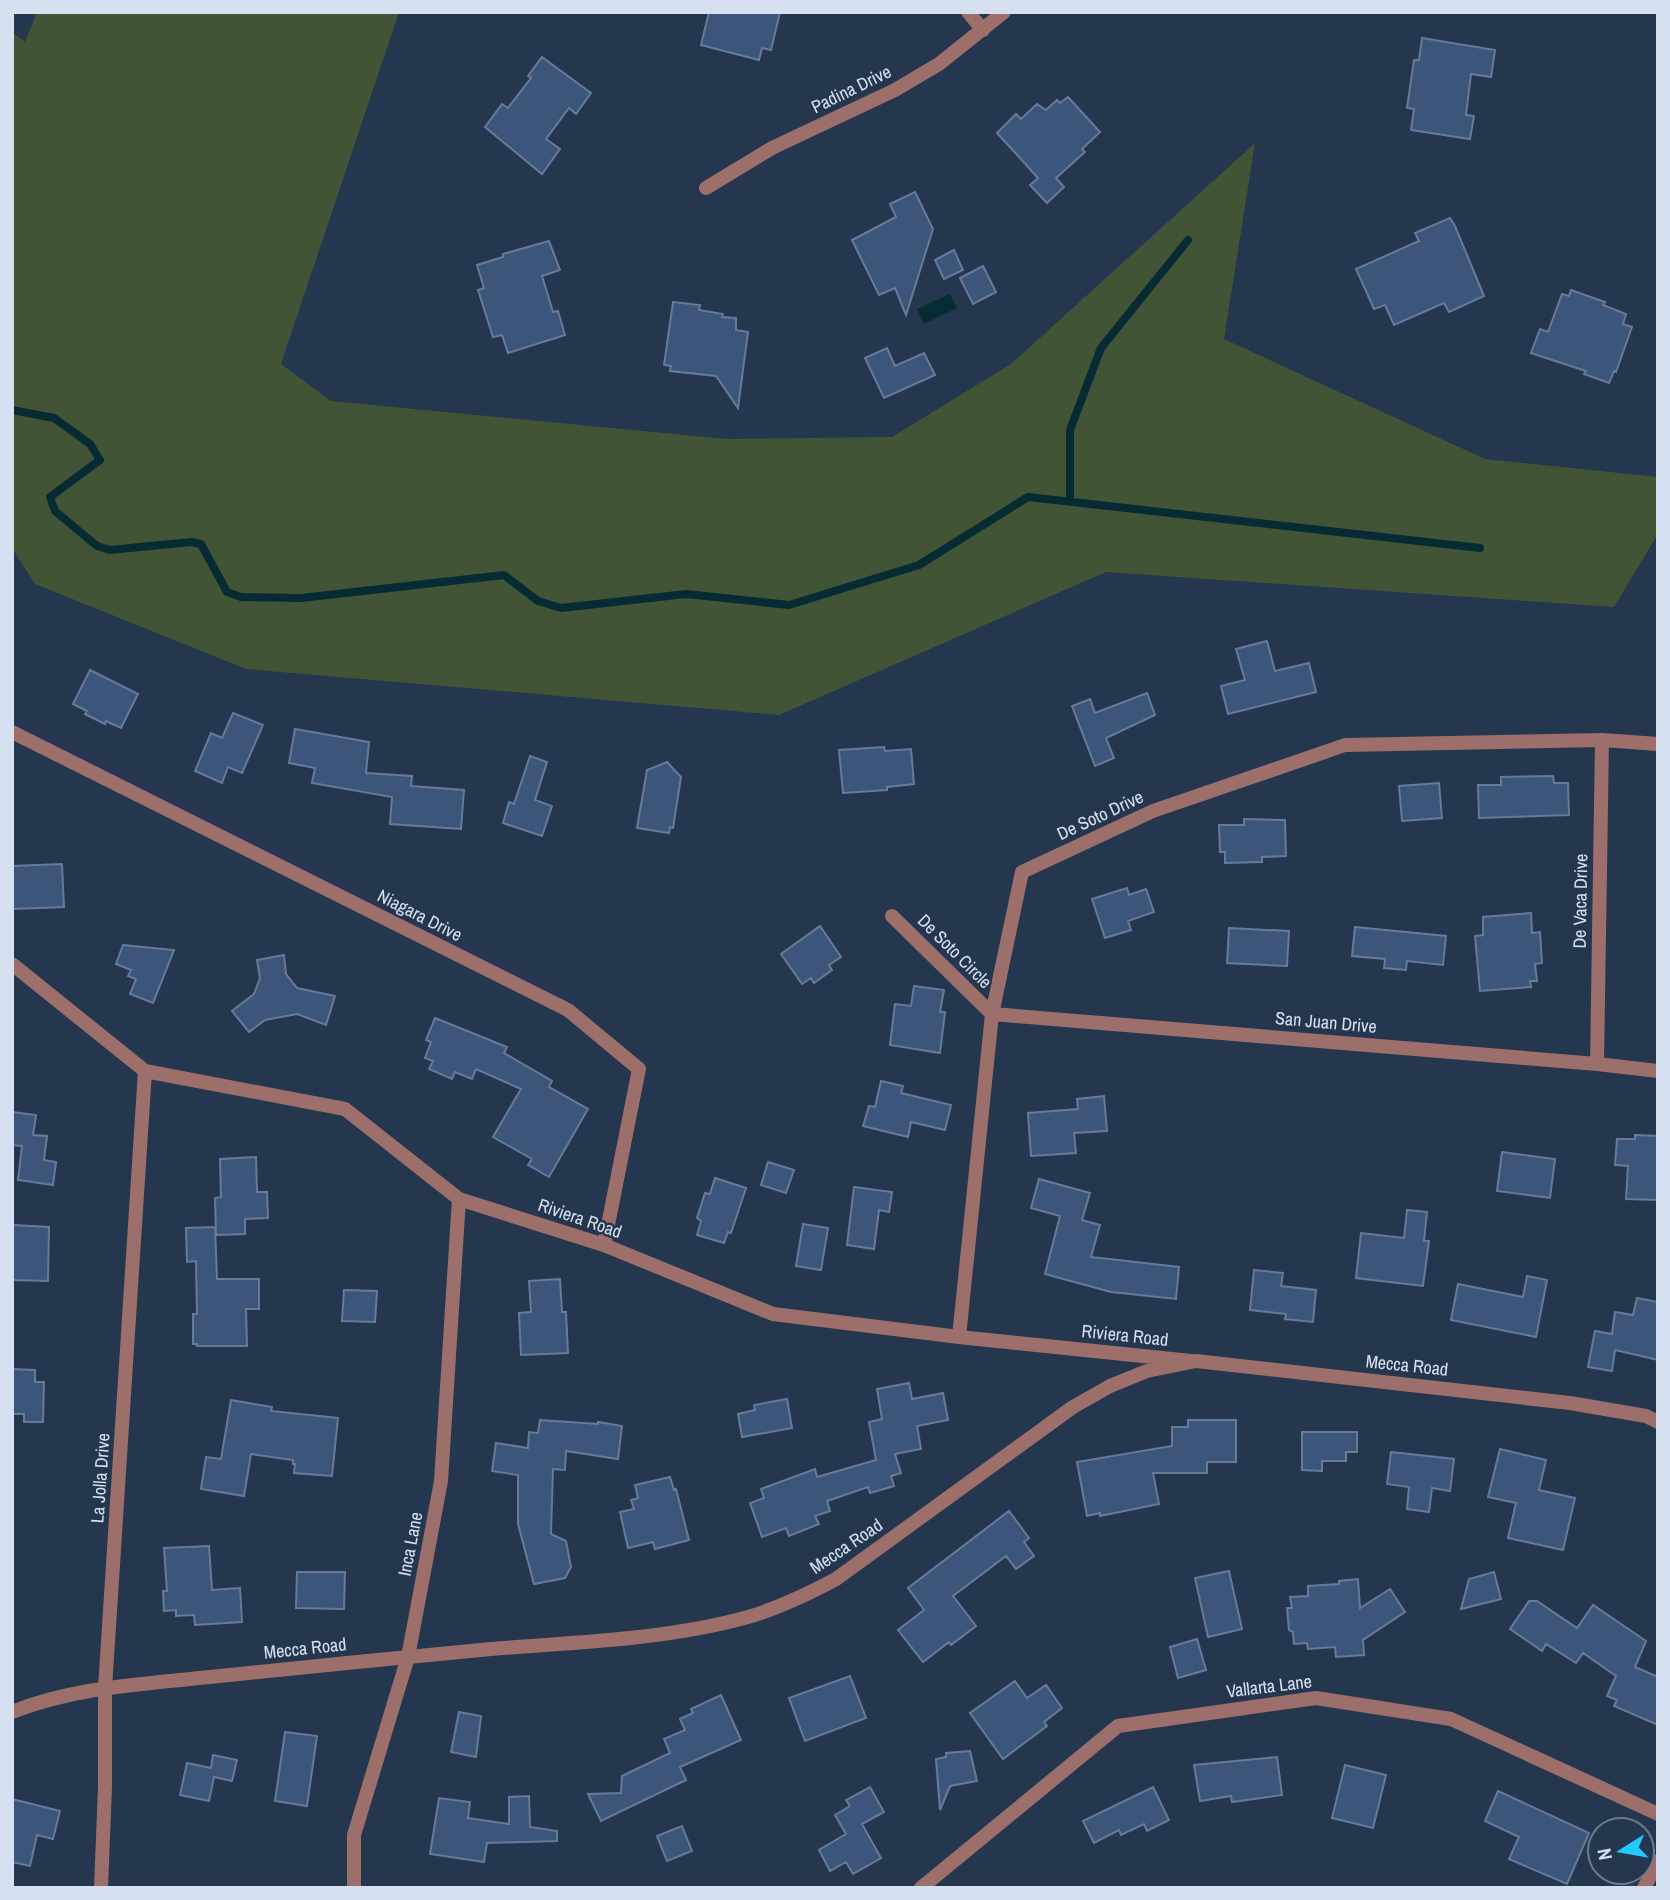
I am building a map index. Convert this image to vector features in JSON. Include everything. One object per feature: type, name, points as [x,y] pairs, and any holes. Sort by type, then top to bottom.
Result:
[{"type":"street","points":[[968,12],[983,30]]},
{"type":"street","name":"Padina Drive","points":[[706,188],[772,148],[895,90],[939,64],[1004,12]]},
{"type":"street","name":"Niagara Drive","points":[[12,733],[568,1010],[639,1069],[604,1245]]},
{"type":"street","name":"De Soto Drive","points":[[959,1337],[992,1014],[1022,872],[1153,811],[1345,746],[1602,740],[1658,744]]},
{"type":"street","name":"De Vaca Drive","points":[[1597,1064],[1602,740]]},
{"type":"street","name":"De Soto Circle","points":[[892,916],[992,1014]]},
{"type":"street","name":"Riviera Road","points":[[12,964],[145,1071],[345,1109],[459,1199],[604,1245],[774,1314],[959,1337],[1195,1361]]},
{"type":"street","name":"San Juan Drive","points":[[992,1014],[1658,1071]]},
{"type":"street","name":"La Jolla Drive","points":[[102,1888],[105,1688],[145,1071]]},
{"type":"street","name":"Inca Lane","points":[[354,1888],[354,1835],[408,1657],[441,1481],[459,1199]]},
{"type":"street","name":"Mecca Road","points":[[12,1712],[36,1702],[105,1688],[655,1635],[750,1617],[795,1600],[836,1579],[1073,1407],[1110,1386],[1147,1371],[1195,1361],[1570,1403],[1646,1416],[1658,1422]]},
{"type":"street","name":"Vallarta Lane","points":[[922,1888],[1118,1726],[1316,1698],[1451,1718],[1658,1814]]},
{"type":"street","points":[[1644,1888],[1658,1861]]},
{"type":"shaded area","points":[[37,12],[399,12],[281,364],[331,401],[726,439],[892,437],[1011,364],[1255,143],[1224,339],[1485,459],[1658,477],[1658,534],[1614,607],[1106,572],[779,715],[246,669],[35,584],[12,548],[12,32],[25,42]]},
{"type":"shaded area","points":[[950,294],[957,308],[924,324],[917,309]]},
{"type":"building","points":[[709,12],[780,12],[771,50],[762,48],[759,60],[701,45]]},
{"type":"building","points":[[1422,38],[1495,50],[1491,77],[1471,74],[1466,115],[1474,116],[1470,139],[1411,130],[1414,109],[1407,108],[1414,60],[1419,60]]},
{"type":"building","points":[[542,57],[591,93],[576,114],[569,108],[546,139],[560,149],[542,174],[485,127],[502,104],[508,108],[531,78],[528,76]]},
{"type":"building","points":[[1068,97],[1100,132],[1082,149],[1085,152],[1056,178],[1064,187],[1047,203],[1030,185],[1038,178],[997,133],[1016,114],[1021,119],[1037,104],[1046,110],[1057,100],[1060,103]]},
{"type":"building","points":[[915,192],[933,229],[906,315],[895,288],[879,295],[852,240],[896,217],[890,204]]},
{"type":"building","points":[[1450,218],[1484,296],[1449,312],[1444,303],[1394,325],[1385,305],[1374,309],[1356,269],[1419,241],[1415,233]]},
{"type":"building","points":[[549,241],[560,270],[542,276],[553,312],[558,311],[565,335],[508,353],[502,335],[493,337],[478,290],[484,288],[477,265],[503,257],[503,254]]},
{"type":"building","points":[[954,250],[963,270],[944,279],[935,260]]},
{"type":"building","points":[[983,266],[996,292],[973,304],[960,278]]},
{"type":"building","points":[[1571,290],[1605,302],[1603,305],[1626,314],[1623,324],[1632,327],[1616,372],[1614,371],[1609,383],[1584,374],[1586,371],[1531,353],[1540,329],[1548,332],[1562,294],[1569,296]]},
{"type":"building","points":[[673,302],[700,305],[699,310],[736,318],[736,330],[748,332],[738,408],[716,376],[670,371],[671,366],[664,365]]},
{"type":"building","points":[[887,348],[895,366],[924,353],[935,375],[884,398],[865,358]]},
{"type":"building","points":[[1267,641],[1275,671],[1309,663],[1316,692],[1228,714],[1221,686],[1245,680],[1236,649]]},
{"type":"building","points":[[90,670],[138,694],[121,728],[85,714],[87,711],[73,704]]},
{"type":"building","points":[[1147,693],[1155,715],[1106,738],[1114,758],[1095,766],[1072,706],[1090,699],[1095,713]]},
{"type":"building","points":[[233,713],[263,725],[242,773],[228,767],[222,783],[195,771],[211,733],[222,738]]},
{"type":"building","points":[[295,729],[369,742],[366,773],[412,776],[411,786],[464,790],[461,829],[390,824],[392,797],[312,783],[315,768],[289,763]]},
{"type":"building","points":[[884,747],[885,751],[911,749],[914,784],[887,787],[887,790],[843,793],[839,750]]},
{"type":"building","points":[[530,756],[547,762],[535,800],[552,806],[542,836],[503,823],[509,802],[514,804]]},
{"type":"building","points":[[667,762],[681,777],[673,828],[670,827],[669,833],[637,828],[647,770]]},
{"type":"building","points":[[1553,776],[1554,783],[1568,783],[1569,815],[1479,818],[1478,785],[1501,785],[1501,777]]},
{"type":"building","points":[[1439,783],[1442,818],[1402,821],[1399,786]]},
{"type":"building","points":[[1244,819],[1285,820],[1286,856],[1262,857],[1262,862],[1225,863],[1225,852],[1220,852],[1219,825],[1244,825]]},
{"type":"building","points":[[62,864],[64,907],[12,909],[12,866]]},
{"type":"building","points":[[1127,888],[1129,895],[1146,889],[1154,912],[1128,921],[1131,930],[1105,938],[1092,899]]},
{"type":"building","points":[[1531,913],[1532,933],[1540,932],[1542,963],[1535,964],[1537,981],[1530,981],[1531,987],[1480,991],[1475,936],[1483,935],[1483,917]]},
{"type":"building","points":[[820,926],[841,957],[829,965],[832,970],[814,983],[811,978],[802,984],[781,954]]},
{"type":"building","points":[[1355,927],[1446,936],[1443,965],[1407,961],[1406,970],[1384,968],[1385,959],[1352,956]]},
{"type":"building","points":[[1229,928],[1289,931],[1287,966],[1227,963]]},
{"type":"building","points":[[123,945],[174,950],[153,1003],[130,994],[136,979],[128,976],[131,970],[116,964]]},
{"type":"building","points":[[284,955],[286,974],[297,988],[335,996],[326,1025],[297,1014],[265,1020],[249,1032],[232,1011],[254,994],[260,978],[257,960]]},
{"type":"building","points":[[914,986],[944,990],[940,1012],[945,1012],[940,1053],[890,1045],[895,1004],[911,1006]]},
{"type":"building","points":[[435,1018],[507,1047],[504,1053],[552,1081],[549,1087],[588,1109],[549,1177],[528,1165],[532,1159],[493,1137],[521,1089],[476,1069],[472,1079],[455,1072],[452,1079],[429,1069],[433,1061],[425,1058],[431,1042],[426,1040]]},
{"type":"building","points":[[881,1081],[903,1086],[901,1093],[951,1105],[945,1130],[911,1122],[908,1137],[863,1126],[869,1106],[875,1107]]},
{"type":"building","points":[[1104,1096],[1107,1131],[1074,1133],[1076,1153],[1031,1156],[1028,1113],[1078,1109],[1077,1099]]},
{"type":"building","points":[[12,1112],[36,1115],[33,1135],[47,1136],[44,1160],[56,1162],[53,1185],[18,1180],[22,1146],[12,1145]]},
{"type":"building","points":[[1635,1135],[1658,1136],[1658,1200],[1626,1199],[1628,1166],[1615,1165],[1617,1139],[1635,1139]]},
{"type":"building","points":[[1502,1152],[1555,1159],[1550,1198],[1497,1191]]},
{"type":"building","points":[[256,1157],[257,1192],[267,1192],[268,1218],[245,1219],[245,1234],[216,1235],[215,1198],[221,1197],[220,1159]]},
{"type":"building","points":[[768,1162],[794,1170],[786,1193],[761,1185]]},
{"type":"building","points":[[715,1178],[746,1188],[731,1233],[728,1232],[724,1243],[697,1235],[701,1221],[697,1218],[705,1193],[710,1194]]},
{"type":"building","points":[[1039,1179],[1090,1193],[1082,1220],[1100,1225],[1091,1257],[1179,1267],[1176,1299],[1111,1292],[1045,1274],[1060,1216],[1031,1208]]},
{"type":"building","points":[[854,1187],[892,1192],[889,1212],[879,1210],[874,1249],[847,1245]]},
{"type":"building","points":[[1407,1210],[1427,1212],[1424,1241],[1429,1241],[1423,1286],[1356,1278],[1361,1233],[1404,1238]]},
{"type":"building","points":[[803,1224],[828,1228],[821,1270],[796,1266]]},
{"type":"building","points":[[13,1225],[49,1227],[48,1281],[13,1280]]},
{"type":"building","points":[[215,1227],[217,1279],[259,1279],[259,1309],[246,1309],[247,1346],[193,1344],[193,1314],[197,1314],[196,1261],[187,1262],[186,1228]]},
{"type":"building","points":[[1254,1270],[1283,1273],[1281,1286],[1316,1290],[1313,1322],[1285,1319],[1286,1314],[1250,1310]]},
{"type":"building","points":[[1527,1276],[1547,1280],[1536,1337],[1451,1320],[1458,1284],[1523,1297]]},
{"type":"building","points":[[560,1279],[562,1312],[566,1312],[568,1353],[521,1355],[519,1313],[531,1312],[529,1281]]},
{"type":"building","points":[[344,1290],[377,1291],[375,1322],[342,1321]]},
{"type":"building","points":[[1637,1298],[1658,1302],[1658,1360],[1615,1350],[1612,1371],[1588,1367],[1595,1331],[1612,1334],[1615,1312],[1633,1315]]},
{"type":"building","points":[[12,1369],[35,1370],[35,1382],[44,1382],[43,1422],[24,1422],[24,1414],[12,1414]]},
{"type":"building","points":[[909,1383],[912,1399],[943,1393],[948,1420],[917,1426],[921,1449],[895,1454],[901,1473],[891,1476],[894,1486],[870,1493],[868,1487],[827,1501],[830,1511],[815,1516],[819,1524],[789,1536],[786,1528],[762,1537],[750,1503],[764,1498],[761,1489],[815,1469],[817,1477],[876,1460],[869,1422],[882,1419],[877,1389]]},
{"type":"building","points":[[787,1399],[792,1428],[742,1437],[738,1414],[755,1410],[754,1405]]},
{"type":"building","points":[[231,1400],[272,1407],[271,1411],[338,1418],[332,1476],[294,1473],[293,1460],[251,1454],[244,1496],[201,1489],[206,1457],[221,1459]]},
{"type":"building","points":[[540,1420],[598,1422],[622,1426],[618,1459],[566,1451],[565,1470],[553,1469],[551,1534],[566,1541],[571,1567],[565,1578],[534,1584],[518,1524],[518,1475],[492,1471],[496,1443],[528,1448],[529,1432],[538,1433]]},
{"type":"building","points":[[1188,1420],[1236,1420],[1236,1462],[1207,1462],[1207,1473],[1153,1473],[1159,1504],[1100,1516],[1100,1513],[1087,1516],[1077,1462],[1172,1446],[1172,1427],[1188,1427]]},
{"type":"building","points":[[1302,1432],[1357,1432],[1357,1452],[1346,1452],[1346,1461],[1322,1461],[1322,1471],[1302,1470]]},
{"type":"building","points":[[1500,1449],[1546,1460],[1539,1490],[1575,1498],[1563,1550],[1508,1538],[1516,1503],[1488,1497]]},
{"type":"building","points":[[1391,1452],[1454,1459],[1450,1491],[1432,1488],[1429,1512],[1407,1509],[1409,1487],[1387,1484]]},
{"type":"building","points":[[670,1477],[674,1490],[676,1489],[689,1540],[655,1549],[653,1542],[628,1548],[620,1512],[634,1509],[631,1500],[638,1498],[635,1485]]},
{"type":"building","points":[[1009,1511],[1029,1538],[1024,1542],[1034,1556],[1016,1569],[1006,1556],[953,1596],[976,1626],[923,1662],[898,1630],[924,1610],[908,1588]]},
{"type":"building","points":[[209,1546],[212,1590],[240,1588],[242,1622],[195,1625],[194,1615],[176,1616],[176,1610],[164,1611],[163,1591],[167,1591],[164,1548]]},
{"type":"building","points":[[1229,1571],[1242,1629],[1208,1637],[1195,1578]]},
{"type":"building","points":[[297,1572],[345,1572],[344,1609],[296,1608]]},
{"type":"building","points":[[1494,1572],[1501,1599],[1461,1609],[1469,1579]]},
{"type":"building","points":[[1358,1579],[1360,1608],[1390,1589],[1405,1612],[1363,1640],[1364,1655],[1336,1657],[1335,1647],[1308,1649],[1307,1643],[1294,1644],[1293,1632],[1289,1630],[1287,1608],[1292,1608],[1290,1597],[1308,1596],[1308,1586],[1339,1584],[1339,1581]]},
{"type":"building","points":[[1529,1601],[1537,1601],[1577,1628],[1593,1605],[1646,1641],[1635,1667],[1658,1677],[1658,1725],[1614,1706],[1617,1700],[1607,1696],[1616,1676],[1583,1653],[1576,1663],[1546,1644],[1542,1651],[1510,1629]]},
{"type":"building","points":[[1197,1639],[1206,1670],[1178,1678],[1170,1647]]},
{"type":"building","points":[[850,1676],[866,1718],[805,1741],[789,1698]]},
{"type":"building","points":[[1015,1681],[1027,1698],[1046,1685],[1062,1708],[1044,1722],[1047,1726],[1003,1759],[970,1713]]},
{"type":"building","points":[[721,1695],[741,1740],[680,1767],[686,1780],[601,1821],[588,1794],[621,1793],[622,1776],[670,1753],[664,1739],[685,1730],[680,1719],[693,1713],[691,1709]]},
{"type":"building","points":[[459,1712],[481,1716],[476,1757],[451,1752]]},
{"type":"building","points":[[285,1732],[317,1736],[307,1806],[275,1801]]},
{"type":"building","points":[[970,1751],[977,1781],[950,1786],[940,1810],[936,1759],[946,1757],[946,1753]]},
{"type":"building","points":[[213,1755],[237,1760],[232,1781],[214,1777],[209,1801],[180,1795],[187,1763],[211,1768]]},
{"type":"building","points":[[1277,1757],[1282,1795],[1232,1802],[1231,1796],[1200,1801],[1194,1765]]},
{"type":"building","points":[[1345,1765],[1386,1775],[1373,1828],[1332,1818]]},
{"type":"building","points":[[870,1787],[884,1812],[862,1824],[881,1858],[853,1874],[846,1862],[830,1871],[819,1850],[846,1834],[835,1815],[850,1806],[846,1800]]},
{"type":"building","points":[[1153,1787],[1169,1820],[1147,1831],[1144,1824],[1121,1835],[1119,1830],[1094,1843],[1083,1821]]},
{"type":"building","points":[[1498,1791],[1586,1832],[1586,1840],[1567,1884],[1509,1859],[1519,1837],[1485,1821]]},
{"type":"building","points":[[529,1796],[530,1827],[557,1831],[557,1841],[487,1843],[484,1862],[430,1854],[439,1798],[470,1802],[468,1818],[509,1824],[509,1797]]},
{"type":"building","points":[[12,1799],[60,1811],[53,1839],[37,1835],[30,1866],[12,1862]]},
{"type":"building","points":[[682,1826],[692,1851],[667,1861],[657,1836]]},
{"type":"waterway","points":[[1070,502],[1070,430],[1101,348],[1188,240]]},
{"type":"waterway","points":[[12,410],[54,418],[90,444],[100,460],[50,497],[55,511],[97,546],[110,550],[191,542],[201,544],[227,592],[241,597],[301,598],[504,575],[538,601],[561,608],[686,594],[789,605],[919,565],[1028,497],[1480,548]]}]
